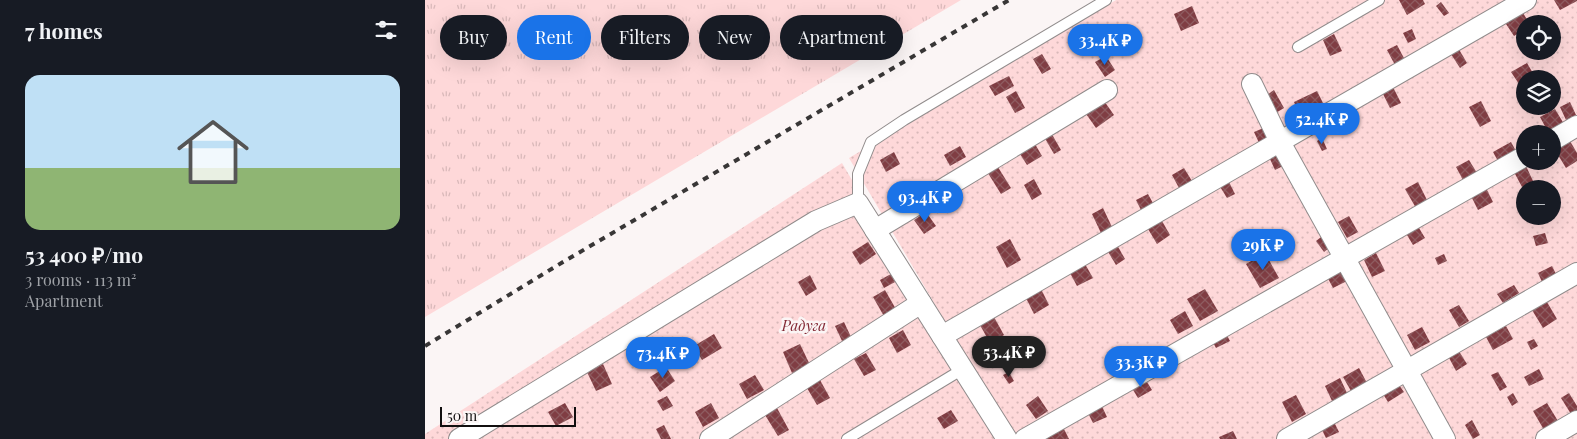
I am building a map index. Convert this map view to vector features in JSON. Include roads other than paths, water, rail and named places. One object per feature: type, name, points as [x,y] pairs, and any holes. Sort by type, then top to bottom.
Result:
[{"type":"street","points":[[942,336],[1526,0]]},
{"type":"street","points":[[1252,84],[1280,142],[1445,439]]},
{"type":"street","points":[[875,230],[1107,90]]},
{"type":"street","points":[[1561,135],[1577,126]]},
{"type":"street","points":[[1025,439],[1516,161]]},
{"type":"street","points":[[459,439],[816,221],[858,203],[1007,439]]},
{"type":"street","points":[[1287,439],[1577,274]]},
{"type":"street","points":[[709,439],[921,303]]},
{"type":"street","points":[[1546,439],[1577,422]]},
{"type":"lane","points":[[858,203],[859,174],[871,142],[904,120],[1107,0]]},
{"type":"lane","points":[[1298,47],[1379,0]]},
{"type":"lane","points":[[847,439],[963,368]]},
{"type":"railway","points":[[425,346],[563,262],[1009,0]]},
{"type":"park label","name":"Радуга","points":[[804,325]]}]
